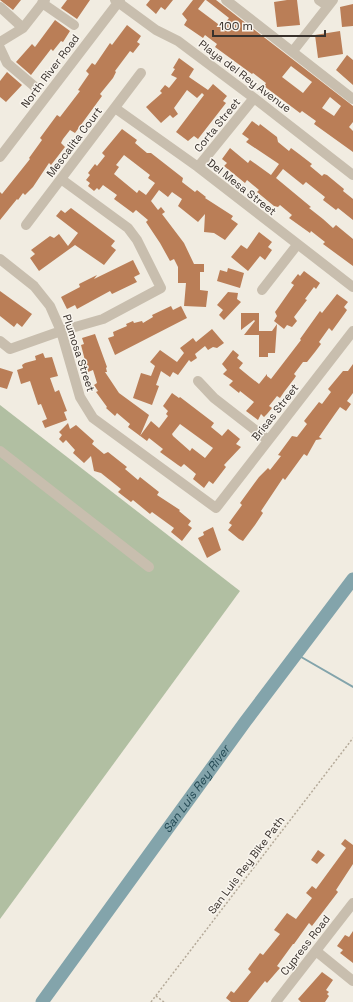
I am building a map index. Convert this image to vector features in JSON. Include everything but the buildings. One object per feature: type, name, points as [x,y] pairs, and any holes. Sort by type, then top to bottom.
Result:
[{"type":"street","points":[[226,0],[353,99]]},
{"type":"street","points":[[293,51],[330,3],[319,0]]},
{"type":"street","points":[[0,42],[23,28],[44,1],[74,25]]},
{"type":"street","name":"Playa del Rey Avenue","points":[[118,1],[156,30],[178,41],[353,175]]},
{"type":"street","name":"North River Road","points":[[0,157],[118,1]]},
{"type":"street","points":[[0,7],[23,28]]},
{"type":"street","points":[[0,48],[7,63],[34,86]]},
{"type":"street","name":"Mescalita Court","points":[[26,225],[141,73]]},
{"type":"street","name":"Corta Street","points":[[198,167],[254,98]]},
{"type":"street","name":"Del Mesa Street","points":[[115,108],[198,167],[353,287]]},
{"type":"street","points":[[0,340],[10,349],[61,331],[103,320],[161,288],[137,240],[128,228],[61,179]]},
{"type":"street","points":[[262,290],[297,245]]},
{"type":"street","name":"Plumosa Street","points":[[0,259],[34,286],[50,306],[61,331],[80,397],[93,418],[216,508]]},
{"type":"street","name":"Brisas Street","points":[[216,508],[353,331]]},
{"type":"street","points":[[198,381],[214,398],[268,440]]},
{"type":"street","points":[[0,451],[149,567]]},
{"type":"street","name":"Cypress Road","points":[[276,1002],[353,903]]},
{"type":"street","points":[[316,951],[353,981]]},
{"type":"path","name":"San Luis Rey Bike Path","points":[[151,1002],[353,738]]},
{"type":"path","points":[[156,996],[164,1002]]},
{"type":"green space","points":[[0,405],[240,591],[0,919]]},
{"type":"waterway","name":"San Luis Rey River","points":[[42,1002],[245,722],[353,579]]},
{"type":"waterway","points":[[296,654],[353,687]]}]
